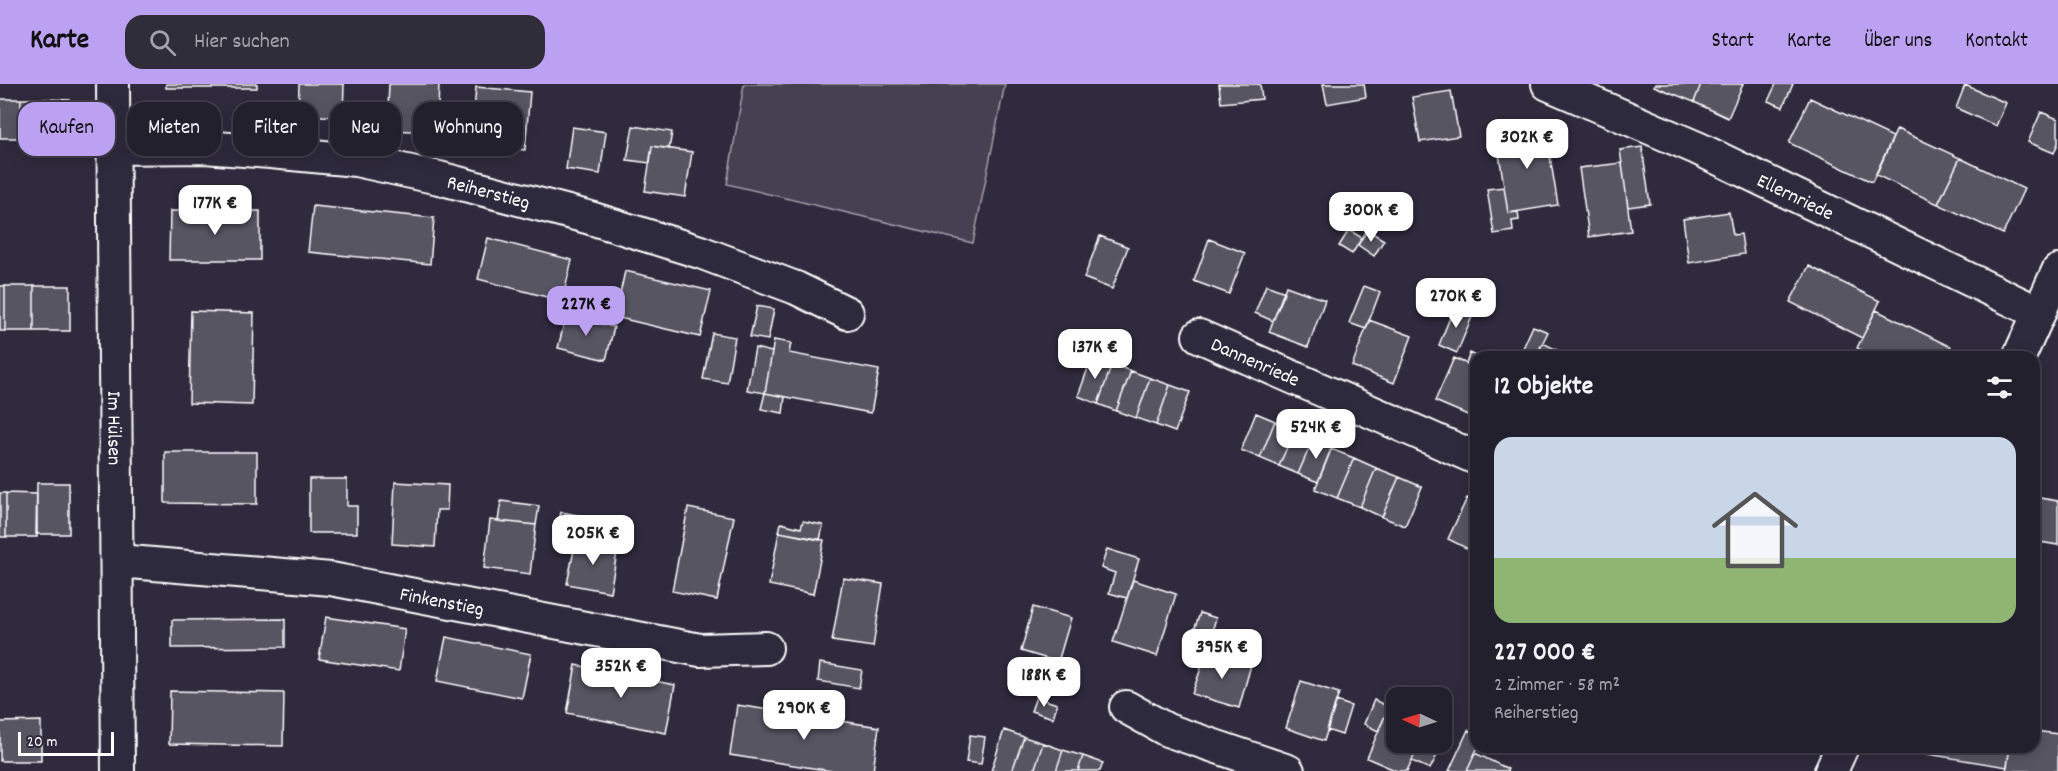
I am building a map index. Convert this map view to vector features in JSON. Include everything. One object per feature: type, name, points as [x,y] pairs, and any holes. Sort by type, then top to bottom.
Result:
[{"type":"street","name":"Im Hülsen","points":[[113,84],[113,102]]},
{"type":"street","name":"Ellernriede","points":[[1548,84],[1697,148],[2039,313]]},
{"type":"street","name":"Reiherstieg","points":[[115,148],[204,147],[270,152],[356,160],[439,178],[587,216],[700,252],[796,288],[847,313]]},
{"type":"street","name":"Im Hülsen","points":[[113,156],[118,771]]},
{"type":"street","points":[[2022,351],[2058,271]]},
{"type":"street","name":"Dannenriede","points":[[1198,336],[1470,455]]},
{"type":"street","name":"Finkenstieg","points":[[118,561],[331,579],[700,650],[766,648]]},
{"type":"street","points":[[1126,707],[1167,730],[1288,771]]},
{"type":"street","points":[[1832,771],[1840,753]]},
{"type":"shaded area","points":[[744,84],[1005,84],[973,243],[727,184]]},
{"type":"building","points":[[166,84],[257,84],[257,88],[166,88]]},
{"type":"building","points":[[299,84],[344,84],[343,102],[330,102],[330,116],[318,116],[318,102],[298,102]]},
{"type":"building","points":[[389,84],[439,84],[438,102],[413,102],[413,131],[401,131],[401,102],[388,102]]},
{"type":"building","points":[[1219,84],[1260,84],[1262,99],[1221,103]]},
{"type":"building","points":[[1323,84],[1364,84],[1366,97],[1327,104]]},
{"type":"building","points":[[1655,84],[1701,84],[1694,102],[1654,86]]},
{"type":"building","points":[[1701,84],[1743,84],[1728,118],[1694,102]]},
{"type":"building","points":[[1776,84],[1793,84],[1783,107],[1768,101]]},
{"type":"building","points":[[1965,85],[2006,103],[1996,126],[1956,108]]},
{"type":"building","points":[[476,87],[530,92],[525,150],[523,150],[523,102],[475,102]]},
{"type":"building","points":[[1451,91],[1459,136],[1420,142],[1412,97]]},
{"type":"building","points":[[1810,98],[1893,137],[1872,182],[1789,143]]},
{"type":"building","points":[[0,99],[21,99],[21,102],[18,102],[18,138],[0,138]]},
{"type":"building","points":[[21,99],[46,99],[46,102],[21,102]]},
{"type":"building","points":[[46,99],[70,100],[70,102],[46,102]]},
{"type":"building","points":[[2041,112],[2058,119],[2058,143],[2054,153],[2028,142]]},
{"type":"building","points":[[633,126],[672,132],[669,149],[652,146],[650,163],[627,160]]},
{"type":"building","points":[[1545,126],[1558,205],[1508,213],[1496,134]]},
{"type":"building","points":[[572,127],[606,132],[600,174],[566,169]]},
{"type":"building","points":[[1897,129],[1960,158],[1938,204],[1876,175]]},
{"type":"building","points":[[652,146],[692,152],[685,197],[645,191]]},
{"type":"building","points":[[1642,147],[1650,204],[1628,207],[1620,150]]},
{"type":"building","points":[[1960,158],[2024,189],[2003,234],[1938,204]]},
{"type":"building","points":[[1622,163],[1631,231],[1589,237],[1579,168]]},
{"type":"building","points":[[1504,187],[1508,213],[1518,212],[1519,220],[1512,221],[1513,231],[1494,234],[1487,189]]},
{"type":"building","points":[[313,206],[434,218],[430,264],[308,252]]},
{"type":"building","points":[[170,211],[260,211],[260,260],[169,260]]},
{"type":"building","points":[[1729,212],[1733,235],[1741,234],[1744,254],[1689,263],[1683,219]]},
{"type":"building","points":[[1349,230],[1362,238],[1352,254],[1339,246]]},
{"type":"building","points":[[1367,230],[1384,240],[1374,256],[1358,245]]},
{"type":"building","points":[[1100,236],[1128,247],[1112,289],[1084,278]]},
{"type":"building","points":[[488,238],[572,260],[562,301],[478,279]]},
{"type":"building","points":[[1209,239],[1245,253],[1229,294],[1194,281]]},
{"type":"building","points":[[1809,266],[1880,301],[1862,338],[1790,302]]},
{"type":"building","points":[[625,271],[711,291],[700,337],[615,317]]},
{"type":"building","points":[[1266,285],[1285,292],[1273,321],[1255,313]]},
{"type":"building","points":[[0,286],[5,286],[5,331],[0,331]]},
{"type":"building","points":[[5,286],[34,286],[34,331],[5,331]]},
{"type":"building","points":[[34,286],[70,286],[70,331],[34,331]]},
{"type":"building","points":[[1286,286],[1325,300],[1308,347],[1269,332]]},
{"type":"building","points":[[1364,286],[1380,292],[1366,329],[1349,323]]},
{"type":"building","points":[[1455,305],[1474,312],[1457,353],[1439,345]]},
{"type":"building","points":[[757,306],[774,309],[768,340],[750,337]]},
{"type":"building","points":[[1876,310],[1951,347],[1949,351],[1863,351],[1857,348]]},
{"type":"building","points":[[191,311],[254,313],[252,405],[189,403]]},
{"type":"building","points":[[566,315],[614,327],[606,360],[558,348]]},
{"type":"building","points":[[1369,320],[1412,336],[1394,383],[1352,366]]},
{"type":"building","points":[[1533,326],[1548,332],[1538,351],[1523,348]]},
{"type":"building","points":[[712,333],[735,337],[727,383],[703,379]]},
{"type":"building","points":[[774,340],[791,343],[789,353],[879,370],[871,413],[765,393]]},
{"type":"building","points":[[1543,343],[1557,350],[1557,351],[1539,351]]},
{"type":"building","points":[[755,348],[772,352],[765,393],[747,390]]},
{"type":"building","points":[[1470,353],[1470,365],[1466,363]]},
{"type":"building","points":[[1092,357],[1112,364],[1098,404],[1078,396]]},
{"type":"building","points":[[1454,358],[1470,365],[1470,416],[1435,401]]},
{"type":"building","points":[[1112,364],[1131,371],[1116,411],[1098,404]]},
{"type":"building","points":[[1131,371],[1150,378],[1136,418],[1116,411]]},
{"type":"building","points":[[1150,378],[1170,385],[1156,425],[1136,418]]},
{"type":"building","points":[[1170,385],[1190,392],[1175,432],[1156,425]]},
{"type":"building","points":[[765,393],[785,397],[783,413],[761,409]]},
{"type":"building","points":[[1256,413],[1275,421],[1260,458],[1241,450]]},
{"type":"building","points":[[1275,421],[1295,429],[1279,466],[1260,458]]},
{"type":"building","points":[[1295,429],[1314,437],[1298,474],[1279,466]]},
{"type":"building","points":[[1314,437],[1333,445],[1318,482],[1298,474]]},
{"type":"building","points":[[1331,449],[1354,458],[1337,498],[1315,489]]},
{"type":"building","points":[[165,452],[257,452],[257,504],[165,503]]},
{"type":"building","points":[[1354,458],[1376,468],[1360,507],[1337,498]]},
{"type":"building","points":[[1376,468],[1399,477],[1382,517],[1360,507]]},
{"type":"building","points":[[1399,477],[1422,487],[1405,526],[1382,517]]},
{"type":"building","points":[[309,479],[347,479],[347,506],[357,506],[357,533],[309,533]]},
{"type":"building","points":[[395,482],[448,485],[447,510],[437,510],[435,547],[392,544]]},
{"type":"building","points":[[37,483],[69,483],[69,534],[36,534]]},
{"type":"building","points":[[0,493],[6,493],[6,537],[0,537]]},
{"type":"building","points":[[6,493],[37,494],[37,537],[6,537]]},
{"type":"building","points":[[1467,498],[1470,499],[1470,545],[1468,549],[1448,539]]},
{"type":"building","points":[[2040,498],[2058,501],[2058,545],[2040,542]]},
{"type":"building","points":[[501,501],[539,506],[536,525],[498,521]]},
{"type":"building","points":[[688,508],[734,517],[717,600],[672,591]]},
{"type":"building","points":[[561,512],[588,517],[583,541],[556,536]]},
{"type":"building","points":[[490,520],[536,525],[530,574],[484,568]]},
{"type":"building","points":[[803,521],[823,525],[820,540],[779,532],[781,523],[801,528]]},
{"type":"building","points":[[779,532],[824,540],[813,594],[769,585]]},
{"type":"building","points":[[576,540],[618,547],[610,592],[567,584]]},
{"type":"building","points":[[1107,549],[1139,559],[1127,598],[1109,593],[1115,573],[1101,568]]},
{"type":"building","points":[[843,578],[883,584],[873,647],[832,641]]},
{"type":"building","points":[[1133,580],[1176,594],[1157,656],[1113,642]]},
{"type":"building","points":[[1033,607],[1071,618],[1058,662],[1021,651]]},
{"type":"building","points":[[1200,613],[1216,618],[1208,645],[1191,639]]},
{"type":"building","points":[[326,617],[405,629],[399,671],[319,659]]},
{"type":"building","points":[[285,619],[285,647],[172,648],[172,620]]},
{"type":"building","points":[[1212,631],[1228,636],[1225,643],[1234,646],[1230,658],[1207,651]]},
{"type":"building","points":[[446,637],[531,654],[522,698],[437,681]]},
{"type":"building","points":[[1207,651],[1251,665],[1239,708],[1192,694]]},
{"type":"building","points":[[820,663],[862,670],[859,688],[818,681]]},
{"type":"building","points":[[576,665],[675,685],[666,733],[567,713]]},
{"type":"building","points":[[1301,681],[1339,693],[1324,741],[1286,728]]},
{"type":"building","points":[[170,691],[284,693],[283,746],[169,744]]},
{"type":"building","points":[[1036,697],[1057,704],[1053,718],[1031,711]]},
{"type":"building","points":[[1374,700],[1386,706],[1386,714],[1378,731],[1364,724]]},
{"type":"building","points":[[1336,701],[1351,706],[1342,735],[1327,730]]},
{"type":"building","points":[[737,705],[879,727],[873,771],[832,771],[730,755]]},
{"type":"building","points":[[1385,716],[1386,753],[1415,753],[1407,771],[1397,771],[1367,758]]},
{"type":"building","points":[[41,721],[41,761],[0,761],[0,722]]},
{"type":"building","points":[[1004,730],[1024,737],[1012,771],[991,771]]},
{"type":"building","points":[[1468,730],[1470,731],[1470,753],[1475,753],[1467,771],[1449,771]]},
{"type":"building","points":[[2040,732],[2058,734],[2058,771],[2006,771],[2009,753],[2040,753]]},
{"type":"building","points":[[970,735],[985,737],[981,764],[966,762]]},
{"type":"building","points":[[1024,737],[1043,743],[1034,771],[1012,771]]},
{"type":"building","points":[[1043,743],[1063,750],[1056,771],[1034,771]]},
{"type":"building","points":[[1063,750],[1083,756],[1078,771],[1056,771]]},
{"type":"building","points":[[1415,753],[1438,753],[1430,769],[1412,761]]},
{"type":"building","points":[[1475,753],[1508,769],[1507,771],[1467,771]]},
{"type":"building","points":[[1920,753],[2009,753],[2007,767]]},
{"type":"building","points":[[1083,756],[1103,763],[1100,771],[1078,771]]}]
